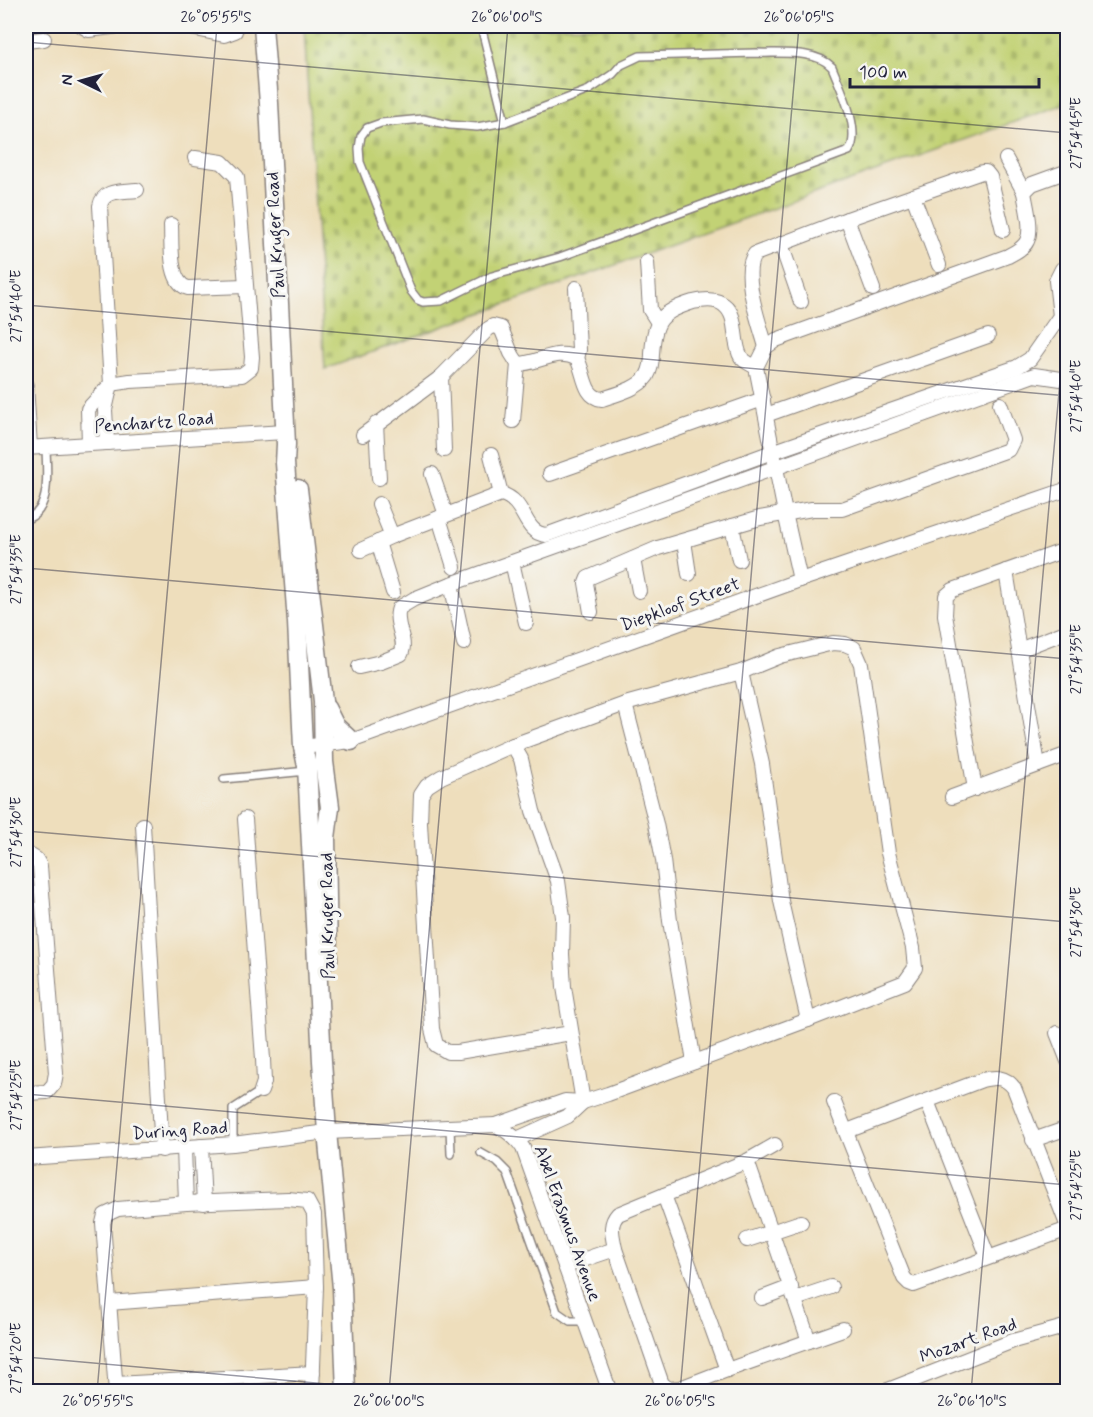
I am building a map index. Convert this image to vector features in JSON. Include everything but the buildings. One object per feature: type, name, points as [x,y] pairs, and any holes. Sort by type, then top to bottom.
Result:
[{"type":"street","points":[[82,26],[88,30],[119,26]]},
{"type":"street","points":[[182,26],[224,35],[235,31],[237,26]]},
{"type":"street","name":"Paul Kruger Road","points":[[263,26],[286,438],[285,463],[297,622],[303,747],[307,771],[332,1132],[342,1288],[345,1392]]},
{"type":"street","points":[[26,41],[44,39]]},
{"type":"street","points":[[89,444],[88,409],[111,384],[246,373],[252,363],[237,177],[233,170],[222,162],[195,158]]},
{"type":"street","points":[[800,580],[756,367],[766,347],[776,340],[1020,250],[1027,241],[1029,229],[1024,192],[1006,159]]},
{"type":"street","points":[[1024,192],[1032,184],[1068,171]]},
{"type":"street","points":[[766,347],[750,281],[749,266],[755,254],[847,219],[986,172],[990,177],[1003,230]]},
{"type":"street","points":[[106,443],[105,410],[111,384],[100,206],[102,198],[107,194],[137,190]]},
{"type":"street","points":[[913,196],[939,264]]},
{"type":"street","points":[[847,219],[873,289]]},
{"type":"street","points":[[171,225],[175,276],[179,284],[188,288],[245,286]]},
{"type":"street","points":[[781,244],[801,302]]},
{"type":"street","points":[[647,262],[650,310],[657,321]]},
{"type":"street","points":[[361,550],[501,494],[515,501],[533,531],[546,535],[772,452],[1017,367],[1030,359],[1064,314],[1056,281],[1062,269]]},
{"type":"street","points":[[576,288],[579,350],[577,358],[588,390],[597,399],[615,395],[641,383],[648,375],[652,365],[654,330],[657,321],[693,302],[716,301],[725,305],[731,314],[740,356],[745,362],[756,367]]},
{"type":"street","points":[[363,435],[441,377],[493,326],[501,328],[518,364],[513,421]]},
{"type":"street","points":[[766,415],[988,336]]},
{"type":"street","points":[[518,364],[534,362],[559,354],[569,354],[577,358]]},
{"type":"street","points":[[359,667],[401,654],[404,647],[397,619],[399,609],[414,599],[451,584],[1034,375],[1068,380]]},
{"type":"street","points":[[441,377],[444,450]]},
{"type":"street","points":[[26,385],[28,448]]},
{"type":"street","points":[[550,474],[763,399]]},
{"type":"street","points":[[591,612],[586,583],[588,578],[658,548],[785,513],[812,509],[842,509],[1008,450],[1013,440],[1000,404]]},
{"type":"street","points":[[376,424],[379,478]]},
{"type":"street","name":"Paul Kruger Road","points":[[286,438],[295,462],[323,701],[324,762],[330,807],[326,838],[332,1132],[356,1392]]},
{"type":"street","name":"Penchartz Road","points":[[28,448],[106,443],[286,438]]},
{"type":"street","points":[[491,455],[501,494]]},
{"type":"street","points":[[432,474],[454,567]]},
{"type":"street","name":"Diepkloof Street","points":[[303,747],[351,741],[800,580],[1068,489]]},
{"type":"street","points":[[378,504],[392,536]]},
{"type":"street","points":[[732,526],[738,560]]},
{"type":"street","points":[[684,541],[690,574]]},
{"type":"street","points":[[378,542],[393,592]]},
{"type":"street","points":[[975,789],[945,605],[946,597],[953,590],[1068,549]]},
{"type":"street","points":[[633,559],[639,591]]},
{"type":"street","points":[[512,562],[526,623]]},
{"type":"street","points":[[1006,571],[1038,765]]},
{"type":"street","points":[[451,584],[464,644]]},
{"type":"street","points":[[1019,650],[1068,631]]},
{"type":"street","points":[[332,1132],[496,1125],[565,1101],[583,1102],[905,982],[915,968],[914,948],[888,853],[861,664],[854,648],[845,644],[833,643],[780,656],[741,672],[625,704],[513,745],[441,777],[427,786],[421,795],[420,823],[436,1045],[448,1052],[458,1052],[571,1033]]},
{"type":"street","points":[[741,672],[762,764],[781,901],[808,1020]]},
{"type":"street","points":[[323,701],[335,726],[351,741]]},
{"type":"street","points":[[625,704],[658,833],[670,921],[694,1062]]},
{"type":"street","points":[[513,745],[521,759],[533,812],[558,881],[563,917],[564,987],[583,1102]]},
{"type":"street","points":[[952,797],[1068,754]]},
{"type":"street","points":[[245,819],[263,1059],[264,1082],[261,1091]]},
{"type":"street","points":[[143,825],[162,1150]]},
{"type":"street","points":[[26,853],[40,866],[56,1074],[54,1084],[47,1092],[26,1093]]},
{"type":"street","points":[[1057,1033],[1068,1061]]},
{"type":"street","points":[[834,1102],[904,1278],[909,1283],[914,1285],[1068,1228],[1014,1088],[1010,1082],[1002,1078],[982,1080],[847,1131]]},
{"type":"street","points":[[927,1101],[988,1257]]},
{"type":"street","points":[[517,1139],[568,1116],[583,1102]]},
{"type":"street","name":"Abel Erasmus Avenue","points":[[496,1125],[517,1139],[523,1148],[610,1392]]},
{"type":"street","points":[[1033,1140],[1068,1128]]},
{"type":"street","name":"During Road","points":[[26,1158],[233,1144],[332,1132]]},
{"type":"street","points":[[201,1146],[204,1203]]},
{"type":"street","points":[[775,1146],[747,1161],[618,1214],[612,1220],[611,1228],[615,1249],[662,1384],[669,1389],[680,1388],[843,1329]]},
{"type":"street","points":[[184,1148],[186,1203]]},
{"type":"street","points":[[747,1161],[809,1341]]},
{"type":"street","points":[[664,1195],[727,1370]]},
{"type":"street","points":[[312,1392],[313,1373],[316,1287],[314,1214],[307,1201],[288,1199],[186,1203],[118,1209],[105,1215],[103,1223],[116,1388],[313,1373]]},
{"type":"street","points":[[747,1240],[801,1222]]},
{"type":"street","points":[[565,1266],[615,1249]]},
{"type":"street","points":[[109,1303],[316,1287]]},
{"type":"street","points":[[762,1298],[831,1287]]},
{"type":"street","name":"Mozart Road","points":[[883,1392],[1013,1341],[1068,1326]]},
{"type":"lane","points":[[481,26],[505,122]]},
{"type":"lane","points":[[785,54],[819,59],[832,68],[847,106],[852,141],[851,148],[845,152],[560,257],[492,276],[441,301],[418,300],[406,281],[360,162],[361,136],[367,128],[398,120],[423,119],[450,125],[477,127],[505,122],[589,90],[607,79],[621,65],[640,56],[785,54]]},
{"type":"lane","points":[[26,519],[33,516],[42,506],[45,495],[46,446]]},
{"type":"lane","points":[[224,779],[307,771]]},
{"type":"lane","points":[[233,1144],[233,1109],[261,1091]]},
{"type":"lane","points":[[450,1127],[451,1155]]},
{"type":"lane","points":[[481,1153],[497,1162],[507,1172],[557,1312],[570,1321],[585,1321]]},
{"type":"green space","points":[[304,26],[1067,26],[1067,103],[325,369]]}]
